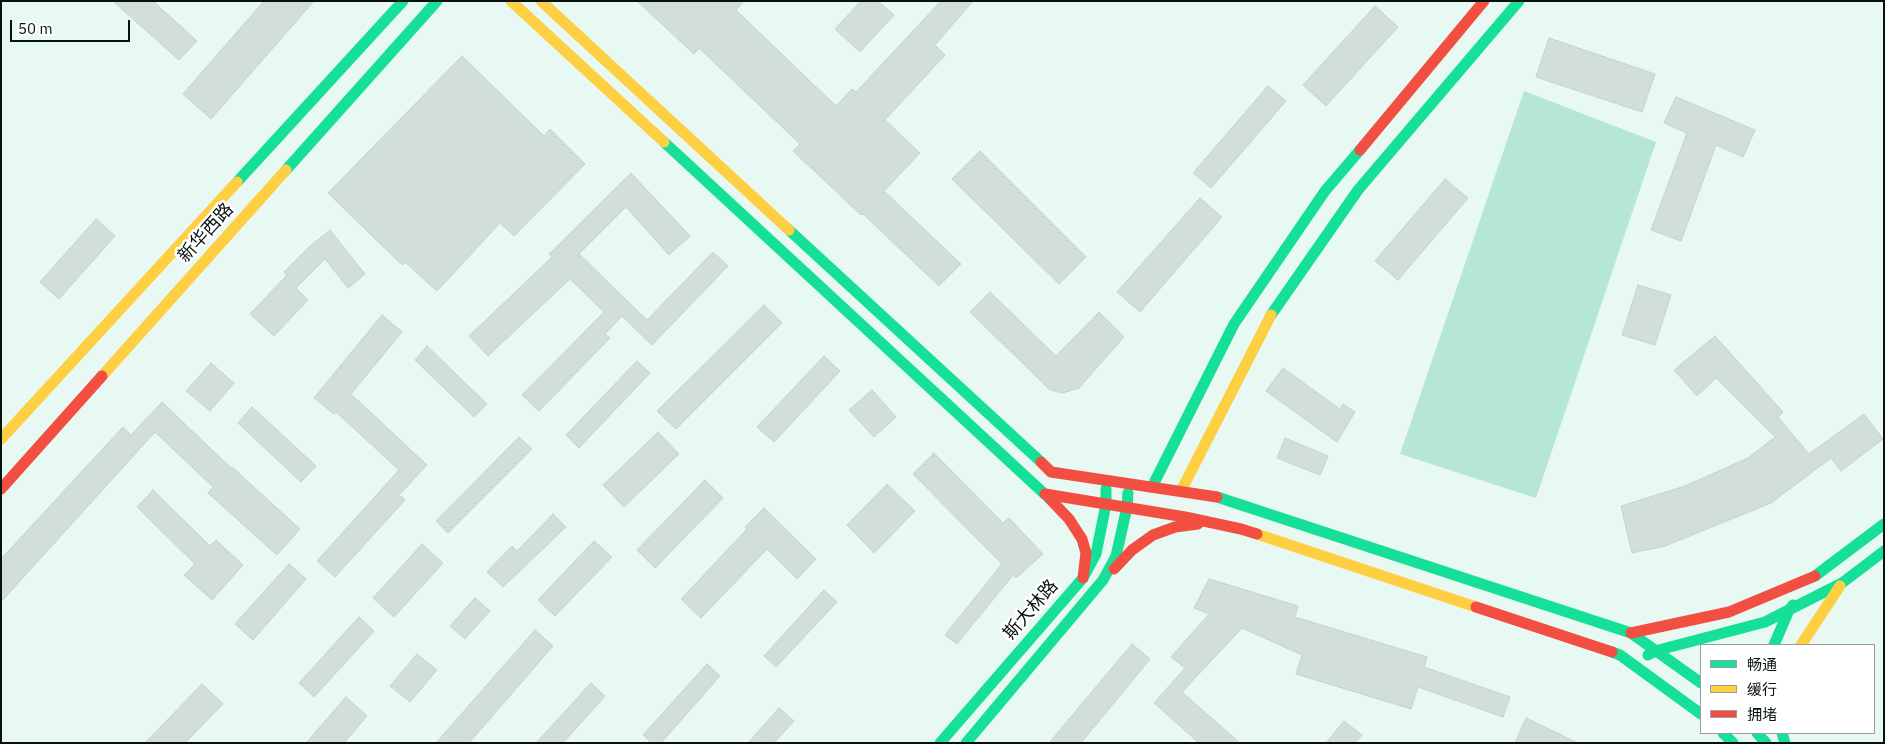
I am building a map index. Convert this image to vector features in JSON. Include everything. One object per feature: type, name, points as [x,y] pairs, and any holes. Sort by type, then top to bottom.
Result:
[{"type":"main road","name":"新华西路","points":[[1,439],[403,1]]},
{"type":"main road","name":"新华西路","points":[[1,489],[437,1]]},
{"type":"main road","points":[[511,1],[1045,494],[1069,519],[1082,539],[1086,553],[1083,578]]},
{"type":"main road","points":[[541,1],[1051,472],[1220,497],[1251,507],[1631,632],[1700,682]]},
{"type":"main road","points":[[1152,487],[1234,324],[1314,206],[1331,183],[1484,1]]},
{"type":"main road","points":[[1181,492],[1273,312],[1358,190],[1519,1]]},
{"type":"main road","name":"斯大林路","points":[[940,743],[1083,578],[1096,554],[1106,504],[1106,480]]},
{"type":"main road","name":"斯大林路","points":[[966,743],[1103,580],[1116,556],[1127,508],[1128,483]]},
{"type":"main road","points":[[1045,494],[1213,522],[1241,529],[1620,655],[1700,713]]},
{"type":"main road","points":[[1103,580],[1132,550],[1153,535],[1175,527],[1213,522]]},
{"type":"main road","points":[[1631,632],[1729,612],[1815,576],[1884,524]]},
{"type":"main road","points":[[1632,664],[1655,651],[1765,622],[1842,583],[1884,551]]},
{"type":"main road","points":[[1774,644],[1789,610],[1815,576]]},
{"type":"main road","points":[[1802,644],[1842,583]]},
{"type":"main road","points":[[1724,734],[1733,743]]},
{"type":"green space","points":[[1524,91],[1656,142],[1536,498],[1400,454]]},
{"type":"building","points":[[113,1],[153,1],[197,41],[179,60]]},
{"type":"building","points":[[264,1],[314,1],[211,119],[183,94]]},
{"type":"building","points":[[637,1],[744,1],[736,10],[836,106],[852,89],[856,92],[941,1],[973,1],[935,45],[945,55],[885,120],[920,153],[884,191],[961,264],[939,286],[793,151],[800,144],[699,48],[694,54]]},
{"type":"building","points":[[861,1],[878,1],[894,15],[860,52],[835,29]]},
{"type":"building","points":[[1375,6],[1398,27],[1326,106],[1303,85]]},
{"type":"building","points":[[1549,38],[1655,74],[1642,112],[1536,77]]},
{"type":"building","points":[[462,56],[544,136],[550,129],[585,164],[514,236],[500,223],[437,291],[405,262],[402,265],[328,193]]},
{"type":"building","points":[[1268,86],[1286,101],[1211,188],[1193,173]]},
{"type":"building","points":[[1676,97],[1755,130],[1743,157],[1716,145],[1681,241],[1651,230],[1687,133],[1664,123]]},
{"type":"building","points":[[980,151],[1086,257],[1059,284],[952,179]]},
{"type":"building","points":[[631,173],[690,236],[669,255],[626,207],[579,254],[647,320],[713,252],[728,266],[652,345],[622,316],[605,334],[610,338],[539,411],[522,395],[604,312],[570,279],[488,356],[469,336],[552,257],[549,254]]},
{"type":"building","points":[[1445,179],[1468,198],[1398,280],[1375,261]]},
{"type":"building","points":[[1200,198],[1222,217],[1140,312],[1117,292]]},
{"type":"building","points":[[96,219],[115,236],[59,299],[40,282]]},
{"type":"building","points":[[330,230],[365,274],[348,288],[325,259],[296,288],[308,300],[274,336],[250,314],[287,275],[284,272],[309,247]]},
{"type":"building","points":[[1638,285],[1671,295],[1655,345],[1622,335]]},
{"type":"building","points":[[990,292],[1056,356],[1099,312],[1124,337],[1079,388],[1063,393],[1050,390],[970,312]]},
{"type":"building","points":[[764,305],[782,323],[676,429],[657,411]]},
{"type":"building","points":[[382,315],[402,332],[351,394],[427,465],[399,495],[405,500],[335,577],[317,561],[399,470],[336,412],[334,414],[314,398]]},
{"type":"building","points":[[1715,336],[1783,412],[1778,417],[1809,454],[1864,414],[1883,439],[1841,471],[1831,458],[1771,503],[1665,546],[1632,553],[1621,506],[1685,486],[1748,458],[1775,437],[1716,378],[1697,396],[1674,370]]},
{"type":"building","points":[[427,346],[487,404],[474,417],[415,360]]},
{"type":"building","points":[[824,356],[840,371],[774,442],[757,427]]},
{"type":"building","points":[[637,361],[650,373],[579,448],[566,435]]},
{"type":"building","points":[[211,363],[234,383],[210,411],[186,391]]},
{"type":"building","points":[[1283,368],[1340,409],[1343,404],[1355,412],[1337,442],[1266,391]]},
{"type":"building","points":[[872,390],[896,417],[874,437],[849,410]]},
{"type":"building","points":[[162,402],[231,468],[300,529],[277,555],[208,493],[213,487],[155,432],[1,602],[1,559],[123,427],[131,435]]},
{"type":"building","points":[[252,407],[316,466],[301,482],[238,423]]},
{"type":"building","points":[[658,432],[679,454],[624,507],[603,485]]},
{"type":"building","points":[[519,437],[532,449],[448,533],[436,521]]},
{"type":"building","points":[[1285,438],[1328,456],[1320,475],[1277,458]]},
{"type":"building","points":[[934,453],[1003,523],[1009,518],[1043,554],[1016,578],[1013,575],[957,644],[945,635],[1002,564],[913,474]]},
{"type":"building","points":[[705,480],[723,498],[655,568],[637,550]]},
{"type":"building","points":[[887,484],[915,511],[874,553],[847,525]]},
{"type":"building","points":[[153,490],[210,546],[216,540],[243,565],[212,600],[184,575],[195,564],[137,507]]},
{"type":"building","points":[[764,508],[816,559],[797,579],[767,549],[701,618],[681,599],[747,529],[745,527]]},
{"type":"building","points":[[553,514],[566,527],[503,587],[487,572],[512,546],[517,551]]},
{"type":"building","points":[[594,541],[612,557],[555,616],[538,600]]},
{"type":"building","points":[[422,544],[443,563],[394,617],[373,598]]},
{"type":"building","points":[[289,564],[306,579],[253,640],[235,624]]},
{"type":"building","points":[[1209,579],[1298,606],[1295,617],[1427,657],[1424,667],[1510,697],[1503,717],[1418,687],[1411,709],[1296,674],[1302,655],[1242,628],[1182,692],[1240,743],[1199,743],[1154,703],[1185,668],[1171,657],[1209,614],[1194,608]]},
{"type":"building","points":[[824,590],[837,602],[776,667],[764,656]]},
{"type":"building","points":[[475,598],[490,611],[465,639],[450,626]]},
{"type":"building","points":[[359,617],[374,631],[314,697],[299,683]]},
{"type":"building","points":[[535,630],[553,646],[469,743],[436,743]]},
{"type":"building","points":[[1132,644],[1150,659],[1081,743],[1049,743]]},
{"type":"building","points":[[417,654],[437,670],[410,702],[390,686]]},
{"type":"building","points":[[707,664],[720,676],[661,743],[652,743],[643,735]]},
{"type":"building","points":[[591,683],[605,696],[563,743],[536,743]]},
{"type":"building","points":[[202,684],[223,704],[185,743],[145,743]]},
{"type":"building","points":[[346,697],[367,716],[344,743],[306,743]]},
{"type":"building","points":[[779,708],[794,721],[774,743],[748,743]]},
{"type":"building","points":[[1526,718],[1578,743],[1515,743]]},
{"type":"building","points":[[1344,721],[1362,735],[1355,743],[1326,743]]},
{"type":"traffic: fast","points":[[237,182],[403,1]]},
{"type":"traffic: fast","points":[[286,170],[437,1]]},
{"type":"traffic: fast","points":[[1271,315],[1358,190],[1519,1]]},
{"type":"traffic: fast","points":[[664,142],[1050,499]]},
{"type":"traffic: fast","points":[[1152,487],[1234,324],[1325,191],[1360,150]]},
{"type":"traffic: fast","points":[[789,230],[1041,462]]},
{"type":"traffic: fast","points":[[940,743],[1083,578],[1096,554],[1106,504],[1106,489]]},
{"type":"traffic: fast","points":[[966,743],[1103,580],[1116,556],[1127,507],[1128,493]]},
{"type":"traffic: fast","points":[[1217,497],[1631,633],[1700,682]]},
{"type":"traffic: fast","points":[[1815,576],[1884,524]]},
{"type":"traffic: fast","points":[[1648,655],[1655,651],[1765,622],[1842,583],[1884,551]]},
{"type":"traffic: fast","points":[[1774,644],[1793,605]]},
{"type":"traffic: fast","points":[[1612,652],[1620,655],[1700,713]]},
{"type":"traffic: fast","points":[[1724,734],[1733,743]]},
{"type":"traffic: fast","points":[[1758,734],[1766,743]]},
{"type":"traffic: fast","points":[[1782,734],[1785,743]]},
{"type":"traffic: slow","points":[[511,1],[664,142]]},
{"type":"traffic: slow","points":[[541,1],[789,230]]},
{"type":"traffic: slow","points":[[102,376],[286,170]]},
{"type":"traffic: slow","points":[[1,439],[237,182]]},
{"type":"traffic: slow","points":[[1181,491],[1271,315]]},
{"type":"traffic: slow","points":[[1257,534],[1476,607]]},
{"type":"traffic: slow","points":[[1802,644],[1840,586]]},
{"type":"traffic: jam","points":[[1360,150],[1484,1]]},
{"type":"traffic: jam","points":[[1,489],[102,376]]},
{"type":"traffic: jam","points":[[1041,462],[1051,472],[1217,497]]},
{"type":"traffic: jam","points":[[1045,494],[1185,517],[1257,534]]},
{"type":"traffic: jam","points":[[1050,499],[1069,519],[1082,539],[1086,553],[1083,578]]},
{"type":"traffic: jam","points":[[1114,569],[1132,550],[1153,535],[1175,527],[1198,524]]},
{"type":"traffic: jam","points":[[1631,633],[1729,612],[1815,576]]},
{"type":"traffic: jam","points":[[1476,607],[1612,652]]}]
